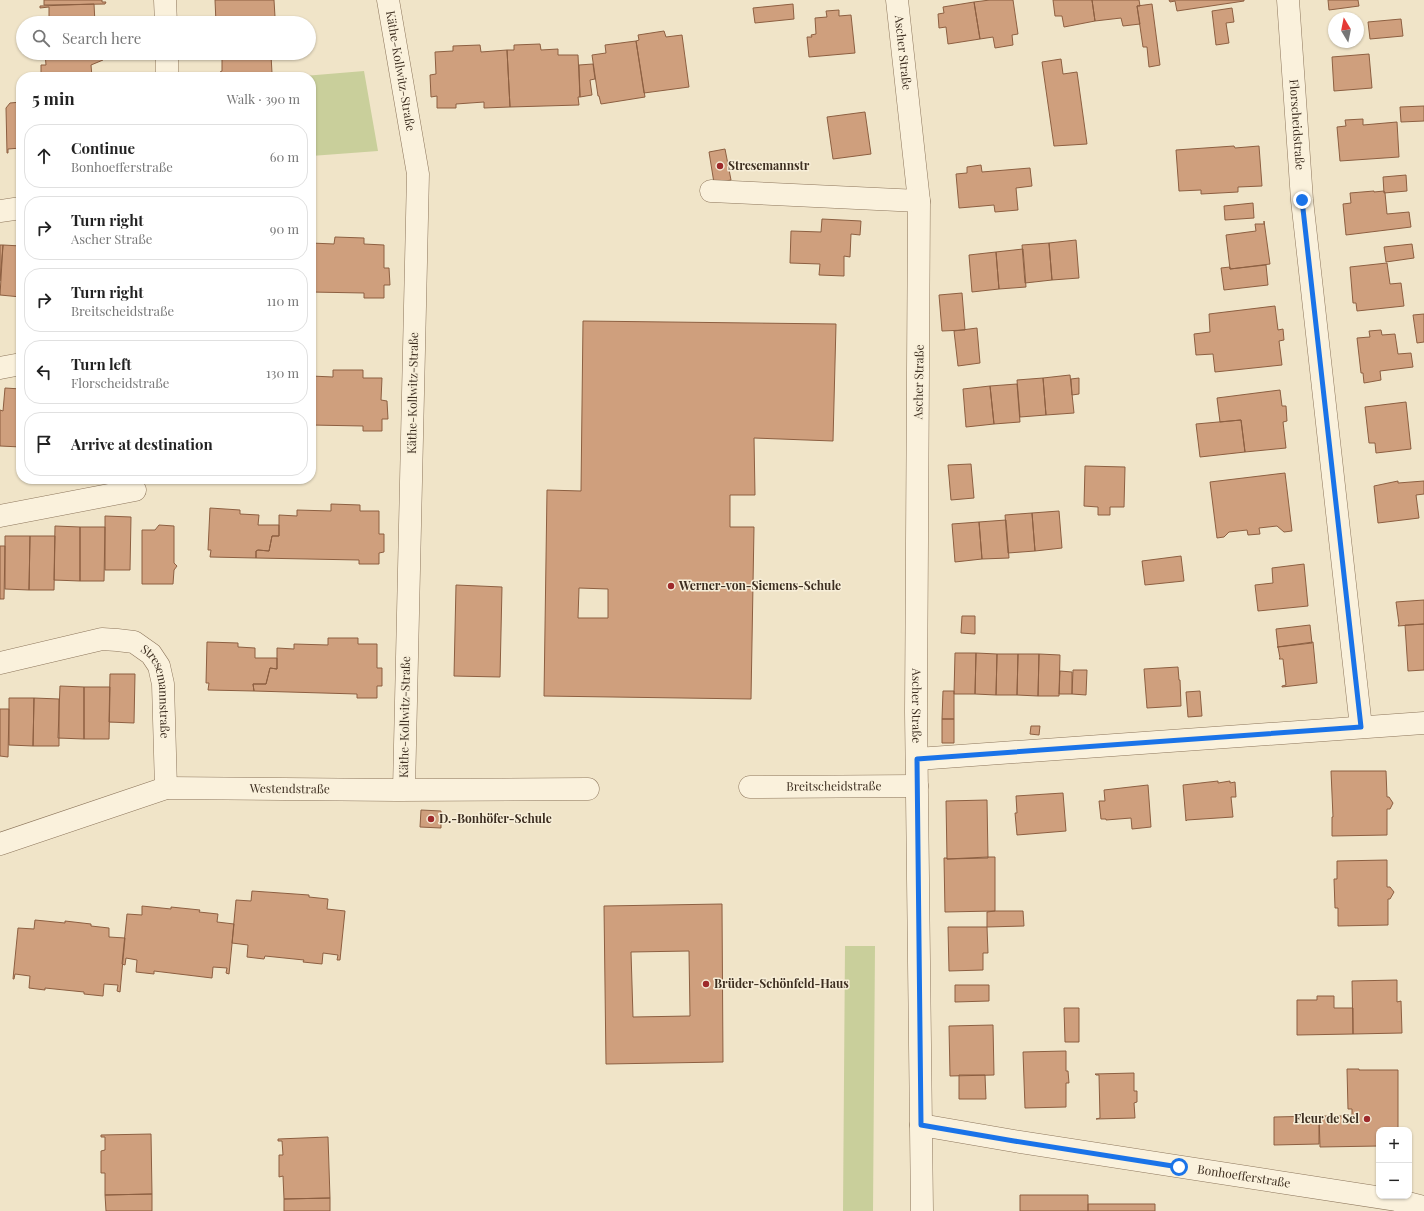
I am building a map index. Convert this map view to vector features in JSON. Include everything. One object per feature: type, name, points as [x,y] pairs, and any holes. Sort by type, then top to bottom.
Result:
[{"type":"street","points":[[165,0],[166,16]]},
{"type":"street","name":"Käthe-Kollwitz-Straße","points":[[388,0],[418,174],[404,790]]},
{"type":"street","name":"Ascher Straße","points":[[897,0],[919,201],[916,705],[922,1211]]},
{"type":"street","name":"Florscheidstraße","points":[[1288,0],[1302,200],[1361,727]]},
{"type":"street","points":[[166,60],[167,72]]},
{"type":"street","points":[[711,191],[919,201]]},
{"type":"street","points":[[0,210],[16,208]]},
{"type":"street","points":[[0,368],[16,365]]},
{"type":"street","points":[[0,516],[135,490]]},
{"type":"street","name":"Stresemannstraße","points":[[0,663],[102,639],[134,642],[151,654],[159,666],[164,684],[166,788]]},
{"type":"street","points":[[917,759],[1424,723]]},
{"type":"street","name":"Breitscheidstraße","points":[[750,787],[917,786]]},
{"type":"street","name":"Westendstraße","points":[[0,844],[166,788],[404,790],[588,789]]},
{"type":"street","name":"Bonhoefferstraße","points":[[921,1125],[1014,1141],[1396,1200],[1417,1205]]},
{"type":"green space","points":[[364,71],[378,151],[316,156],[316,75]]},
{"type":"green space","points":[[845,946],[875,946],[873,1211],[843,1211]]},
{"type":"building","points":[[44,0],[102,0],[102,2],[106,2],[105,4],[44,5]]},
{"type":"building","points":[[215,0],[274,0],[275,16],[216,16]]},
{"type":"building","points":[[1013,0],[1018,34],[1012,35],[1013,45],[995,48],[993,37],[980,39],[974,2]]},
{"type":"building","points":[[1053,0],[1092,0],[1095,21],[1064,27],[1062,16],[1055,16]]},
{"type":"building","points":[[1092,0],[1139,0],[1140,6],[1137,6],[1140,24],[1123,26],[1121,18],[1095,21]]},
{"type":"building","points":[[1169,0],[1244,1],[1177,11],[1175,1],[1170,2]]},
{"type":"building","points":[[1328,0],[1358,0],[1359,6],[1329,10]]},
{"type":"building","points":[[974,2],[980,39],[948,44],[946,27],[939,28],[938,14],[944,13],[943,7]]},
{"type":"building","points":[[94,4],[95,16],[49,16],[49,7],[40,8],[40,6]]},
{"type":"building","points":[[793,4],[794,19],[755,23],[753,8]]},
{"type":"building","points":[[1152,4],[1160,65],[1149,67],[1147,47],[1143,47],[1137,6]]},
{"type":"building","points":[[1232,8],[1234,22],[1226,23],[1229,43],[1216,45],[1212,11]]},
{"type":"building","points":[[839,10],[839,16],[851,15],[855,53],[809,57],[807,37],[812,37],[811,35],[816,34],[815,18],[827,17],[826,11]]},
{"type":"building","points":[[1401,19],[1403,36],[1370,39],[1368,22]]},
{"type":"building","points":[[664,31],[666,37],[682,35],[689,87],[644,93],[636,41],[639,40],[638,35]]},
{"type":"building","points":[[636,41],[645,97],[601,104],[598,96],[592,55],[606,53],[605,45]]},
{"type":"building","points":[[540,44],[541,50],[558,49],[558,55],[578,55],[579,105],[510,107],[507,50],[514,50],[514,45]]},
{"type":"building","points":[[480,45],[481,52],[507,50],[510,107],[484,108],[484,102],[456,104],[456,108],[437,108],[437,96],[431,97],[430,75],[436,74],[435,52],[453,51],[453,46]]},
{"type":"building","points":[[1369,54],[1372,88],[1334,91],[1332,57]]},
{"type":"building","points":[[1061,59],[1063,74],[1077,72],[1087,144],[1054,146],[1042,62]]},
{"type":"building","points":[[46,60],[103,60],[91,65],[92,72],[41,72],[41,65],[46,65]]},
{"type":"building","points":[[222,60],[271,60],[272,72],[220,72],[222,71]]},
{"type":"building","points":[[593,64],[595,79],[590,80],[592,95],[580,97],[579,65]]},
{"type":"building","points":[[16,102],[16,148],[8,149],[7,153],[6,108],[10,103]]},
{"type":"building","points":[[1424,106],[1424,121],[1401,122],[1400,107]]},
{"type":"building","points":[[865,112],[871,154],[833,159],[827,117]]},
{"type":"building","points":[[1363,119],[1363,125],[1397,122],[1399,157],[1340,161],[1337,127],[1346,126],[1345,120]]},
{"type":"building","points":[[1234,146],[1235,148],[1259,146],[1262,186],[1238,187],[1238,192],[1201,194],[1201,190],[1179,191],[1176,150]]},
{"type":"building","name":"Stresemannstr","points":[[725,149],[731,180],[714,183],[709,152]]},
{"type":"building","points":[[981,165],[982,172],[1030,168],[1032,186],[1016,188],[1018,210],[995,212],[994,205],[959,208],[956,174],[967,173],[967,167]]},
{"type":"building","points":[[1406,175],[1407,191],[1384,193],[1383,177]]},
{"type":"building","points":[[1384,191],[1387,214],[1409,212],[1411,227],[1346,235],[1343,204],[1351,203],[1350,193]]},
{"type":"building","points":[[1253,203],[1254,218],[1225,220],[1224,206]]},
{"type":"building","points":[[822,219],[861,221],[860,235],[851,234],[850,257],[844,256],[844,276],[819,275],[820,264],[790,263],[791,231],[821,232]]},
{"type":"building","points":[[1264,221],[1270,264],[1230,269],[1226,235],[1256,231],[1255,224],[1264,224]]},
{"type":"building","points":[[335,237],[364,238],[364,244],[384,245],[384,268],[389,268],[390,285],[384,285],[384,298],[364,298],[364,293],[316,292],[316,243],[334,244]]},
{"type":"building","points":[[1076,240],[1079,278],[1052,280],[1049,243]]},
{"type":"building","points":[[1049,243],[1052,280],[1025,283],[1022,245]]},
{"type":"building","points":[[1412,244],[1414,258],[1386,262],[1384,247]]},
{"type":"building","points":[[0,245],[3,245],[0,281]]},
{"type":"building","points":[[3,245],[16,246],[16,297],[0,295]]},
{"type":"building","points":[[1023,249],[1026,287],[999,289],[996,252]]},
{"type":"building","points":[[996,252],[999,289],[972,292],[969,255]]},
{"type":"building","points":[[1387,263],[1390,284],[1401,283],[1404,306],[1357,311],[1356,303],[1353,303],[1350,267]]},
{"type":"building","points":[[1266,265],[1268,285],[1224,290],[1221,268],[1230,267],[1230,269]]},
{"type":"building","points":[[962,293],[965,330],[942,331],[939,295]]},
{"type":"building","points":[[1275,306],[1278,330],[1283,329],[1284,340],[1279,341],[1282,365],[1215,372],[1213,354],[1196,355],[1194,334],[1210,332],[1209,314]]},
{"type":"building","points":[[1424,314],[1424,342],[1417,343],[1413,315]]},
{"type":"building","points":[[583,321],[836,324],[833,441],[754,438],[755,495],[730,495],[730,527],[754,527],[751,699],[544,696],[547,490],[581,491]],"holes":[[[579,588],[608,589],[608,618],[578,618]]]},
{"type":"building","points":[[977,328],[980,363],[958,366],[954,331]]},
{"type":"building","points":[[1381,330],[1382,335],[1395,334],[1398,354],[1411,353],[1413,367],[1380,371],[1381,380],[1364,383],[1363,373],[1361,373],[1357,338],[1370,337],[1369,331]]},
{"type":"building","points":[[333,370],[363,370],[363,378],[382,378],[381,400],[387,401],[388,419],[382,419],[382,431],[363,431],[363,426],[316,425],[316,376],[333,377]]},
{"type":"building","points":[[1070,375],[1074,413],[1046,415],[1043,378]]},
{"type":"building","points":[[1043,378],[1046,415],[1020,417],[1017,380]]},
{"type":"building","points":[[1079,378],[1079,394],[1072,395],[1071,379]]},
{"type":"building","points":[[1017,384],[1020,422],[994,424],[990,386]]},
{"type":"building","points":[[990,386],[994,424],[966,427],[963,389]]},
{"type":"building","points":[[5,388],[16,389],[16,447],[0,446],[0,410],[3,411]]},
{"type":"building","points":[[1280,390],[1282,406],[1286,406],[1287,421],[1283,422],[1286,448],[1245,452],[1241,420],[1220,422],[1217,398]]},
{"type":"building","points":[[1406,402],[1411,449],[1376,453],[1375,443],[1369,443],[1365,407]]},
{"type":"building","points":[[1241,420],[1245,452],[1200,457],[1196,424]]},
{"type":"building","points":[[971,464],[974,498],[951,500],[948,465]]},
{"type":"building","points":[[1085,466],[1125,467],[1124,507],[1110,507],[1110,515],[1098,515],[1098,507],[1084,506]]},
{"type":"building","points":[[1285,473],[1292,531],[1284,532],[1277,526],[1259,528],[1260,534],[1248,535],[1247,530],[1229,532],[1224,537],[1217,538],[1210,482]]},
{"type":"building","points":[[1398,481],[1398,483],[1424,481],[1424,494],[1416,495],[1419,518],[1378,523],[1374,486]]},
{"type":"building","points":[[331,504],[360,505],[360,511],[379,511],[379,534],[384,534],[384,552],[379,553],[379,564],[359,564],[359,560],[256,558],[256,551],[269,551],[272,536],[279,536],[279,515],[297,516],[297,510],[331,511]]},
{"type":"building","points":[[210,508],[240,510],[240,514],[259,515],[258,525],[279,525],[279,536],[272,536],[269,551],[256,551],[256,558],[210,557],[211,550],[208,550]]},
{"type":"building","points":[[1059,511],[1062,548],[1035,551],[1032,513]]},
{"type":"building","points":[[1032,513],[1035,551],[1008,553],[1005,515]]},
{"type":"building","points":[[105,516],[131,517],[130,570],[105,570]]},
{"type":"building","points":[[1006,520],[1009,558],[982,559],[979,522]]},
{"type":"building","points":[[979,522],[982,559],[955,562],[952,524]]},
{"type":"building","points":[[159,525],[174,526],[174,563],[177,566],[174,570],[173,584],[142,584],[142,530],[155,530]]},
{"type":"building","points":[[55,526],[80,527],[80,581],[54,580]]},
{"type":"building","points":[[80,527],[105,527],[104,581],[80,581]]},
{"type":"building","points":[[5,536],[30,536],[29,590],[5,589]]},
{"type":"building","points":[[30,536],[55,536],[54,590],[29,590]]},
{"type":"building","points":[[0,546],[5,546],[4,599],[0,599]]},
{"type":"building","points":[[1181,556],[1184,581],[1145,585],[1142,561]]},
{"type":"building","points":[[1304,564],[1308,606],[1258,611],[1255,585],[1273,583],[1272,568]]},
{"type":"building","points":[[456,585],[502,587],[500,677],[454,676]]},
{"type":"building","points":[[1424,600],[1424,624],[1398,626],[1396,602]]},
{"type":"building","points":[[962,616],[975,616],[975,634],[961,633]]},
{"type":"building","points":[[1424,624],[1424,670],[1408,671],[1405,625]]},
{"type":"building","points":[[1310,625],[1312,643],[1278,647],[1276,629]]},
{"type":"building","points":[[328,638],[358,638],[358,644],[377,644],[377,668],[382,668],[382,686],[377,686],[377,698],[357,698],[357,694],[254,691],[253,684],[266,684],[270,668],[277,669],[277,648],[294,649],[294,644],[328,645]]},
{"type":"building","points":[[207,642],[238,643],[238,647],[255,648],[255,658],[277,658],[277,669],[270,668],[266,684],[253,684],[254,691],[208,690],[209,683],[206,683]]},
{"type":"building","points":[[1313,642],[1317,683],[1282,687],[1286,685],[1283,659],[1279,659],[1277,647]]},
{"type":"building","points":[[955,653],[976,653],[975,694],[954,694]]},
{"type":"building","points":[[976,653],[997,654],[996,695],[975,694]]},
{"type":"building","points":[[997,654],[1018,654],[1017,695],[996,695]]},
{"type":"building","points":[[1018,654],[1039,654],[1038,696],[1017,695]]},
{"type":"building","points":[[1039,654],[1060,655],[1059,696],[1038,696]]},
{"type":"building","points":[[1178,667],[1181,706],[1147,708],[1144,669]]},
{"type":"building","points":[[1073,670],[1087,670],[1086,695],[1072,694]]},
{"type":"building","points":[[1060,671],[1072,672],[1072,694],[1059,694]]},
{"type":"building","points":[[110,674],[135,674],[134,723],[109,722]]},
{"type":"building","points":[[60,686],[84,687],[84,739],[58,738]]},
{"type":"building","points":[[84,687],[110,687],[109,739],[84,739]]},
{"type":"building","points":[[943,691],[954,691],[954,719],[942,719]]},
{"type":"building","points":[[1200,691],[1202,716],[1188,717],[1186,692]]},
{"type":"building","points":[[9,698],[34,698],[33,746],[9,745]]},
{"type":"building","points":[[34,698],[59,699],[59,746],[33,746]]},
{"type":"building","points":[[0,709],[9,709],[8,757],[0,756]]},
{"type":"building","points":[[942,719],[954,719],[954,743],[942,743]]},
{"type":"building","points":[[1031,726],[1040,726],[1039,735],[1030,734]]},
{"type":"building","points":[[1331,771],[1386,771],[1387,797],[1389,797],[1393,803],[1390,809],[1387,809],[1387,835],[1332,836],[1333,817]]},
{"type":"building","points":[[1218,781],[1218,783],[1230,781],[1230,783],[1235,782],[1236,797],[1231,797],[1233,817],[1186,821],[1183,785]]},
{"type":"building","points":[[1148,785],[1151,827],[1132,829],[1131,818],[1101,819],[1099,801],[1105,801],[1104,790]]},
{"type":"building","points":[[1063,793],[1066,831],[1017,835],[1015,813],[1017,813],[1016,796]]},
{"type":"building","points":[[987,800],[988,858],[947,859],[946,801]]},
{"type":"building","name":"D.-Bonhöfer-Schule","points":[[421,810],[441,811],[441,828],[420,827]]},
{"type":"building","points":[[995,857],[995,911],[945,912],[944,858]]},
{"type":"building","points":[[1387,860],[1387,887],[1390,887],[1394,892],[1390,899],[1388,899],[1388,925],[1338,926],[1338,908],[1335,908],[1334,879],[1337,879],[1337,861]]},
{"type":"building","points":[[252,891],[309,895],[309,897],[328,899],[327,909],[345,911],[340,960],[337,960],[338,955],[323,953],[322,964],[303,962],[304,960],[265,956],[264,959],[247,957],[248,945],[232,943],[236,900],[251,901]]},
{"type":"building","name":"Brüder-Schönfeld-Haus","points":[[722,904],[723,1062],[606,1064],[604,906]],"holes":[[[689,951],[690,1016],[633,1017],[631,952]]]},
{"type":"building","points":[[142,906],[200,910],[199,912],[218,914],[217,922],[234,924],[229,974],[226,973],[227,968],[213,967],[212,978],[154,971],[154,974],[136,972],[137,960],[126,958],[125,965],[122,964],[127,914],[142,915]]},
{"type":"building","points":[[1023,911],[1024,926],[987,927],[987,912]]},
{"type":"building","points":[[35,920],[91,924],[91,926],[109,928],[109,937],[125,938],[120,992],[117,991],[118,985],[104,984],[103,996],[84,994],[84,992],[45,988],[45,990],[29,988],[30,976],[15,974],[13,979],[18,928],[34,929]]},
{"type":"building","points":[[948,927],[987,927],[988,953],[983,953],[983,970],[949,971]]},
{"type":"building","points":[[1397,980],[1397,1002],[1401,1001],[1402,1033],[1353,1034],[1352,981]]},
{"type":"building","points":[[955,985],[989,985],[989,1001],[955,1002]]},
{"type":"building","points":[[1317,996],[1334,996],[1334,1008],[1353,1008],[1353,1034],[1297,1035],[1297,1000],[1317,1000]]},
{"type":"building","points":[[1064,1008],[1079,1008],[1079,1042],[1065,1042]]},
{"type":"building","points":[[993,1025],[994,1075],[950,1076],[949,1026]]},
{"type":"building","points":[[1066,1051],[1066,1071],[1068,1071],[1069,1083],[1066,1083],[1066,1107],[1025,1108],[1023,1052]]},
{"type":"building","points":[[1347,1069],[1398,1070],[1398,1127],[1376,1127],[1376,1146],[1320,1147],[1319,1116],[1352,1116],[1352,1109],[1348,1109]]},
{"type":"building","points":[[1134,1073],[1134,1091],[1137,1091],[1137,1102],[1134,1103],[1135,1118],[1096,1119],[1100,1118],[1099,1075],[1095,1074]]},
{"type":"building","points":[[959,1075],[985,1075],[986,1099],[959,1099]]},
{"type":"building","points":[[1319,1116],[1319,1144],[1274,1145],[1274,1117]]},
{"type":"building","points":[[151,1134],[152,1194],[105,1195],[105,1173],[101,1173],[101,1151],[105,1150],[105,1137],[101,1137],[101,1135]]},
{"type":"building","points":[[328,1137],[330,1198],[284,1199],[283,1176],[279,1177],[279,1155],[283,1155],[282,1141],[278,1141],[278,1139]]},
{"type":"building","points":[[152,1194],[152,1211],[106,1211],[105,1195]]},
{"type":"building","points":[[1020,1195],[1088,1195],[1088,1211],[1020,1211]]},
{"type":"building","points":[[330,1198],[330,1211],[284,1211],[284,1199]]},
{"type":"building","points":[[1088,1204],[1155,1204],[1155,1211],[1088,1211]]},
{"type":"place","name":"Stresemannstr","points":[[720,166]]},
{"type":"place","name":"Werner-von-Siemens-Schule","points":[[671,586]]},
{"type":"place","name":"D.-Bonhöfer-Schule","points":[[431,819]]},
{"type":"place","name":"Brüder-Schönfeld-Haus","points":[[706,984]]},
{"type":"place","name":"Fleur de Sel","points":[[1367,1119]]},
{"type":"route","points":[[1179,1167],[921,1125],[917,759],[1361,727],[1302,200]]}]
